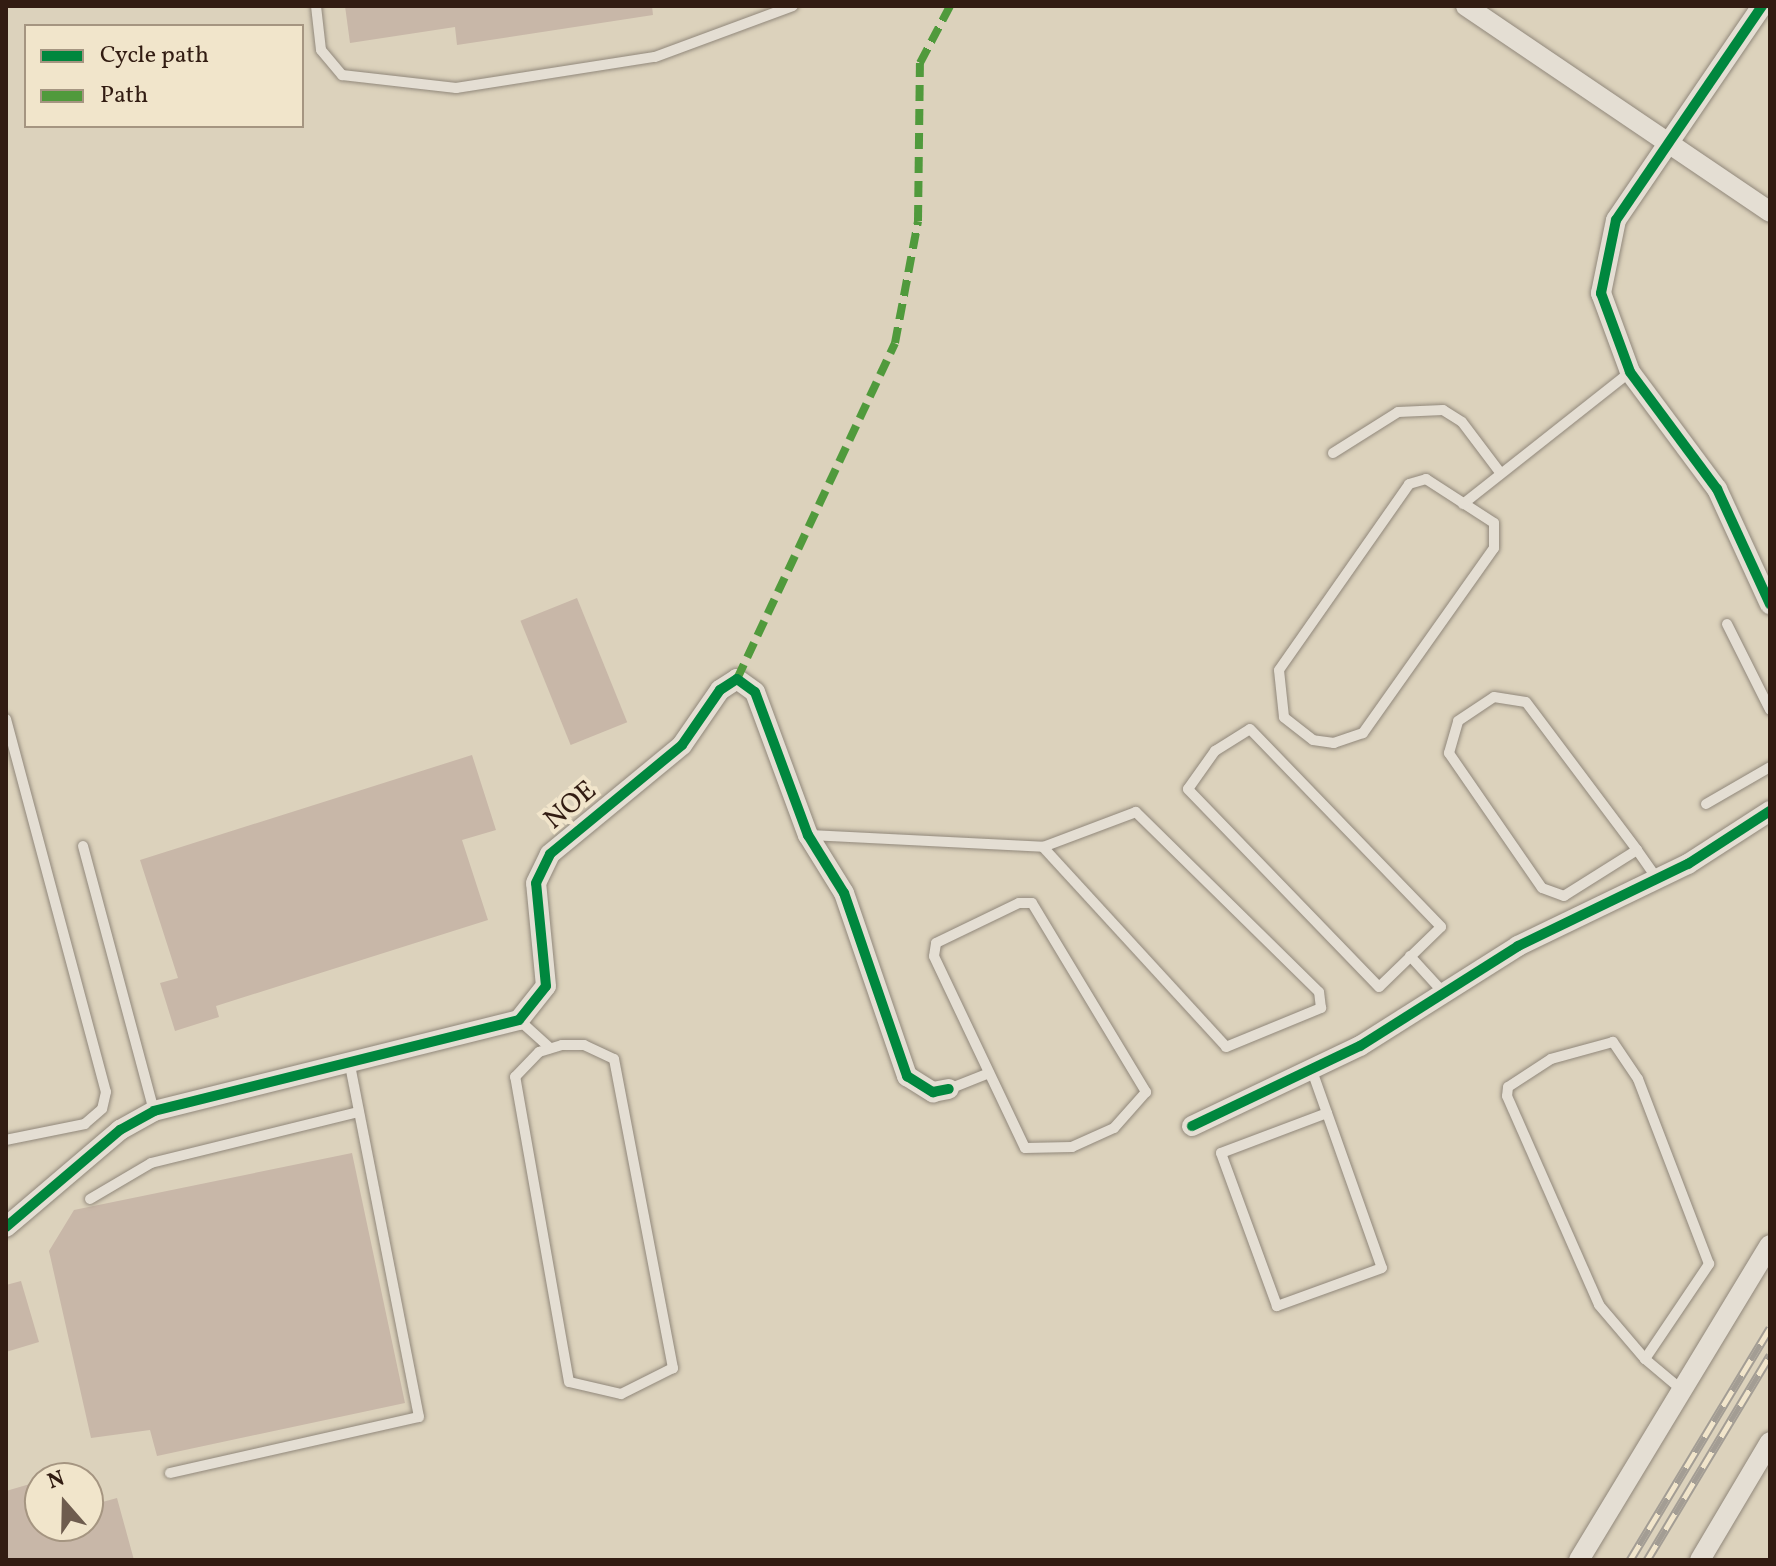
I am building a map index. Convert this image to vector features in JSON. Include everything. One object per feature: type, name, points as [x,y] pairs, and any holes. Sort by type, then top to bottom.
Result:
[{"type":"street","points":[[1466,6],[1770,212]]},
{"type":"street","points":[[1762,6],[1666,141],[1616,220],[1606,253],[1601,293],[1630,372],[1717,489],[1770,604]]},
{"type":"street","name":"NOE","points":[[519,1020],[546,986],[536,883],[542,868],[682,745],[727,682],[743,681],[755,692],[808,835],[844,893],[907,1076],[933,1092],[949,1089]]},
{"type":"street","points":[[1192,1126],[1402,1022],[1442,991],[1657,879],[1770,811]]},
{"type":"street","points":[[6,1227],[120,1130],[154,1111],[350,1066],[519,1020]]},
{"type":"street","points":[[1579,1560],[1770,1245]]},
{"type":"street","points":[[1700,1560],[1770,1442]]},
{"type":"lane","points":[[316,6],[321,50],[342,75],[456,88],[655,57],[793,6]]},
{"type":"lane","points":[[1463,504],[1499,471],[1630,372]]},
{"type":"lane","points":[[1333,453],[1398,412],[1443,410],[1462,422],[1499,471]]},
{"type":"lane","points":[[1416,479],[1463,504],[1494,523],[1497,535],[1442,622],[1363,733],[1334,743],[1301,735],[1279,706],[1279,670],[1374,534],[1416,479]]},
{"type":"lane","points":[[1727,624],[1770,710]]},
{"type":"lane","points":[[1637,850],[1564,896],[1542,888],[1449,753],[1458,721],[1494,697],[1526,702],[1637,850],[1657,879]]},
{"type":"lane","points":[[6,719],[106,1092],[102,1109],[85,1124],[6,1140]]},
{"type":"lane","points":[[1250,729],[1441,927],[1410,956],[1379,987],[1188,789],[1215,751],[1250,729]]},
{"type":"lane","points":[[1706,804],[1770,766]]},
{"type":"lane","points":[[808,835],[1043,847],[1136,812],[1319,992],[1321,1008],[1226,1047],[1043,847]]},
{"type":"lane","points":[[83,846],[154,1111]]},
{"type":"lane","points":[[1019,903],[1032,903],[1146,1092],[1121,1123],[1087,1143],[1025,1148],[989,1073],[934,956],[936,943],[1019,903]]},
{"type":"lane","points":[[1410,956],[1442,991]]},
{"type":"lane","points":[[519,1020],[550,1048],[584,1045],[614,1059],[673,1368],[636,1391],[608,1394],[569,1382],[515,1077],[550,1048]]},
{"type":"lane","points":[[1645,1359],[1709,1264],[1638,1079],[1613,1042],[1551,1059],[1508,1087],[1507,1096],[1599,1305],[1645,1359],[1682,1390]]},
{"type":"lane","points":[[170,1473],[419,1417],[350,1066]]},
{"type":"lane","points":[[1311,1068],[1327,1113],[1382,1268],[1277,1306],[1221,1153],[1327,1113]]},
{"type":"lane","points":[[949,1089],[989,1073]]},
{"type":"lane","points":[[90,1199],[151,1163],[359,1112]]},
{"type":"building","points":[[345,6],[652,6],[653,15],[457,45],[455,27],[350,43]]},
{"type":"building","points":[[577,598],[627,722],[571,745],[520,621]]},
{"type":"building","points":[[472,755],[496,830],[462,840],[488,920],[216,1006],[219,1017],[175,1031],[160,983],[178,978],[140,860]]},
{"type":"building","points":[[352,1153],[405,1403],[157,1456],[150,1430],[91,1438],[49,1251],[74,1210]]},
{"type":"building","points":[[21,1281],[39,1342],[6,1352],[6,1285]]},
{"type":"building","points":[[24,1486],[24,1542],[104,1542],[104,1502],[117,1498],[134,1560],[6,1560],[6,1491]]},
{"type":"railway","points":[[1630,1560],[1770,1328]]},
{"type":"railway","points":[[1647,1560],[1770,1355]]},
{"type":"marked path","points":[[737,679],[895,343],[918,221],[920,63],[950,6]]},
{"type":"cycle path","points":[[1762,6],[1616,220],[1601,293],[1630,372],[1717,489],[1770,604]]},
{"type":"cycle path","points":[[6,1227],[120,1130],[154,1111],[519,1020],[546,986],[536,883],[550,854],[682,745],[720,690],[737,679],[755,692],[808,835],[844,893],[907,1076],[933,1092],[949,1089]]},
{"type":"cycle path","points":[[1192,1126],[1360,1046],[1518,946],[1688,864],[1770,811]]}]
